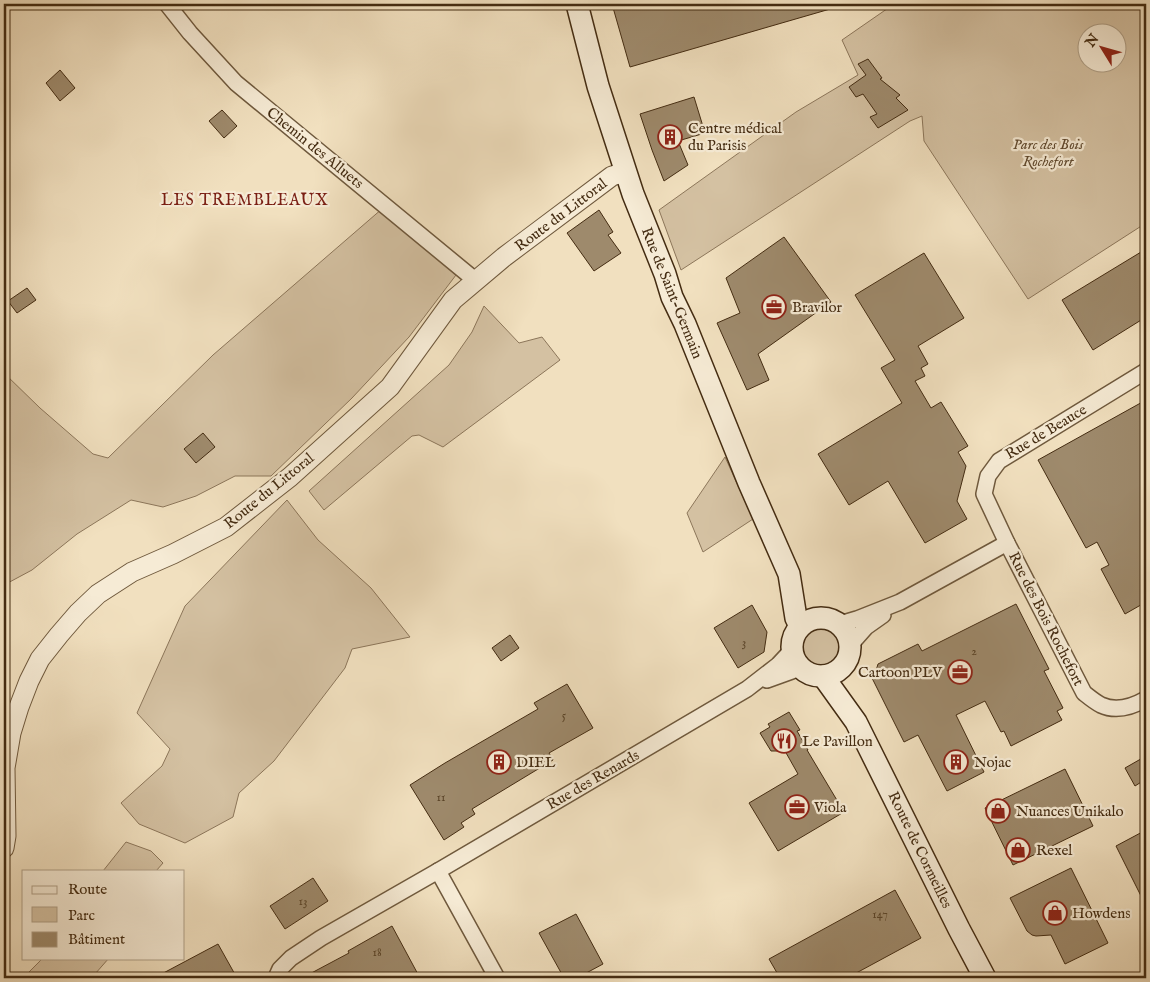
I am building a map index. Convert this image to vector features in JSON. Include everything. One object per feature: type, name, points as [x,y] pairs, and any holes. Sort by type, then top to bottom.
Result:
[{"type":"main road","name":"Rue de Saint-Germain","points":[[578,4],[598,86],[625,172],[672,297],[789,574],[810,601],[819,617]]},
{"type":"main road","name":"Rue de Saint-Germain","points":[[789,574],[796,618],[800,626]]},
{"type":"main road","points":[[819,617],[833,619],[840,624],[849,636],[851,644],[848,660],[834,674],[814,676],[806,672],[796,658],[792,641],[800,626],[808,620],[819,617]]},
{"type":"main road","name":"Route de Cormeilles","points":[[843,667],[856,722]]},
{"type":"main road","name":"Route de Cormeilles","points":[[823,676],[856,722],[985,978]]},
{"type":"street","name":"Chemin des Alluets","points":[[167,4],[236,83],[475,280]]},
{"type":"street","name":"Route du Littoral","points":[[4,848],[6,836],[5,768],[18,706],[40,659],[78,613],[98,594],[132,572],[226,527],[290,477],[390,387],[453,300],[504,257],[612,176],[625,172]]},
{"type":"street","name":"Rue de Beauce","points":[[1007,544],[984,494],[988,476],[999,461],[1146,371]]},
{"type":"street","name":"Rue des Bois Rochefort","points":[[840,624],[900,602],[1007,544],[1084,693],[1101,705],[1121,709],[1146,699]]},
{"type":"street","points":[[851,644],[866,628],[900,602]]},
{"type":"street","name":"Rue des Renards","points":[[276,978],[280,969],[290,958],[321,938],[747,689],[778,665],[796,658]]},
{"type":"street","points":[[438,871],[497,978]]},
{"type":"green space","name":"Parc des Bois Rochefort","points":[[894,4],[1146,4],[1146,223],[1028,299],[924,141],[922,116],[910,121],[681,270],[659,210],[796,112],[858,75],[842,40]]},
{"type":"green space","points":[[383,208],[456,275],[409,337],[352,398],[271,476],[235,476],[196,496],[163,507],[131,500],[77,534],[32,570],[4,585],[4,373],[40,408],[93,454],[108,458],[213,355]]},
{"type":"green space","points":[[484,306],[519,343],[542,337],[560,360],[443,447],[419,435],[412,436],[324,510],[309,491],[449,365],[472,332]]},
{"type":"green space","points":[[725,457],[753,519],[703,552],[687,513]]},
{"type":"green space","points":[[287,500],[318,540],[371,588],[410,637],[352,649],[345,668],[274,761],[239,793],[233,817],[185,843],[139,824],[121,803],[162,766],[170,749],[137,713],[185,606]]},
{"type":"green space","points":[[821,625],[836,631],[842,646],[836,661],[821,667],[806,661],[800,646],[806,631]]},
{"type":"green space","points":[[126,842],[151,851],[163,863],[157,870],[104,870]]},
{"type":"green space","points":[[41,960],[107,960],[95,974],[96,978],[23,978]]},
{"type":"building","points":[[612,4],[836,4],[837,7],[630,67]]},
{"type":"building","points":[[868,59],[882,78],[880,79],[900,95],[896,98],[908,110],[878,128],[870,117],[877,114],[863,94],[856,97],[849,87],[866,75],[858,64]]},
{"type":"building","points":[[60,70],[75,88],[60,101],[46,83]]},
{"type":"building","name":"Centre médical du Parisis","points":[[694,97],[705,133],[678,141],[688,165],[664,181],[640,114]]},
{"type":"building","points":[[222,110],[237,126],[224,138],[209,121]]},
{"type":"building","points":[[599,210],[613,232],[608,235],[621,253],[594,271],[567,233]]},
{"type":"building","points":[[784,237],[831,302],[758,354],[769,380],[747,390],[717,323],[740,313],[726,278]]},
{"type":"building","points":[[1146,249],[1146,317],[1093,350],[1062,300]]},
{"type":"building","points":[[924,253],[964,318],[918,346],[928,364],[921,368],[925,376],[915,381],[931,408],[941,402],[968,446],[958,452],[966,466],[957,501],[967,519],[925,543],[888,481],[849,505],[818,454],[902,403],[881,368],[895,360],[855,295]]},
{"type":"building","points":[[27,288],[36,300],[17,313],[8,301]]},
{"type":"building","points":[[1146,400],[1146,602],[1125,614],[1101,569],[1109,565],[1097,542],[1086,548],[1038,460]]},
{"type":"building","points":[[203,433],[215,447],[196,463],[184,449]]},
{"type":"building","name":"Cartoon PLV","points":[[1016,604],[1049,669],[1044,671],[1063,708],[1057,711],[1062,720],[1011,746],[1004,731],[1001,732],[985,701],[956,715],[984,772],[947,791],[918,735],[904,742],[871,676],[875,674],[878,664],[918,644],[922,651]]},
{"type":"building","points":[[752,605],[767,632],[764,652],[738,668],[714,628]]},
{"type":"building","points":[[510,635],[519,648],[501,661],[492,648]]},
{"type":"building","points":[[567,684],[593,728],[549,753],[553,760],[472,809],[475,814],[461,823],[464,827],[444,840],[410,785],[538,709],[534,703]]},
{"type":"building","name":"Viola","points":[[789,712],[800,730],[797,731],[807,750],[844,812],[778,851],[749,803],[798,774],[785,751],[771,751],[760,733],[770,727],[768,724]]},
{"type":"building","points":[[1146,756],[1146,779],[1135,786],[1125,768]]},
{"type":"building","points":[[1065,769],[1093,826],[1013,865],[985,808]]},
{"type":"building","points":[[1146,830],[1146,906],[1116,846]]},
{"type":"building","name":"Howdens","points":[[1071,868],[1108,943],[1065,964],[1051,935],[1036,936],[1027,931],[1010,898]]},
{"type":"building","points":[[313,878],[328,901],[285,929],[270,906]]},
{"type":"building","points":[[895,890],[921,938],[847,978],[780,978],[769,959]]},
{"type":"building","points":[[576,914],[603,964],[577,978],[564,978],[539,933]]},
{"type":"building","points":[[392,926],[420,978],[302,978],[349,953],[348,951]]},
{"type":"building","points":[[218,944],[237,978],[154,978]]},
{"type":"place","name":"Centre médical du Parisis","points":[[670,137]]},
{"type":"place","name":"Bravilor","points":[[774,307]]},
{"type":"place","name":"Cartoon PLV","points":[[960,672]]},
{"type":"place","name":"Le Pavillon","points":[[784,741]]},
{"type":"place","name":"DIEL","points":[[499,762]]},
{"type":"place","name":"Nojac","points":[[956,762]]},
{"type":"place","name":"Viola","points":[[797,807]]},
{"type":"place","name":"Nuances Unikalo","points":[[998,811]]},
{"type":"place","name":"Rexel","points":[[1018,850]]},
{"type":"place","name":"Howdens","points":[[1055,913]]},
{"type":"district","name":"LES TREMBLEAUX","points":[[245,201]]}]
